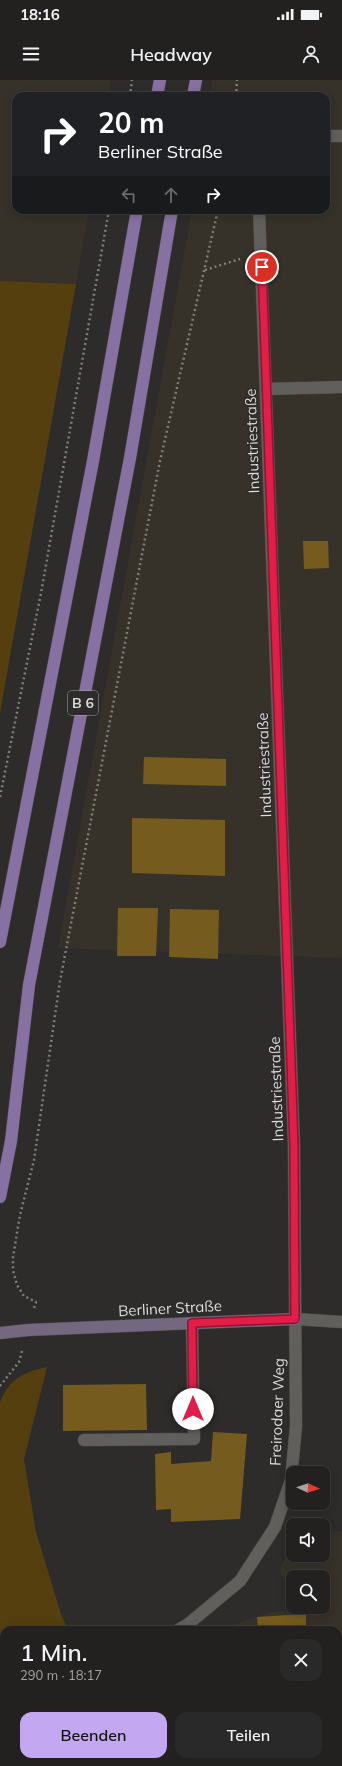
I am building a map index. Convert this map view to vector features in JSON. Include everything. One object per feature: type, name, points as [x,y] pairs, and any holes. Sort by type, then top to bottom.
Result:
[{"type":"main road","points":[[158,92],[160,80]]},
{"type":"main road","points":[[194,92],[196,80]]},
{"type":"main road","name":"B 6","points":[[0,942],[93,461],[136,214]]},
{"type":"main road","name":"B 6","points":[[0,1197],[12,1141],[29,984],[130,458],[171,214]]},
{"type":"street","points":[[330,136],[342,136]]},
{"type":"street","name":"Industriestraße","points":[[260,214],[294,1145],[295,1319]]},
{"type":"street","points":[[266,389],[342,387]]},
{"type":"street","name":"Berliner Straße","points":[[0,1332],[295,1319],[342,1322]]},
{"type":"street","name":"Freirodaer Weg","points":[[185,1626],[240,1581],[275,1527],[291,1480],[296,1426],[295,1319]]},
{"type":"street","points":[[84,1440],[194,1439],[192,1323]]},
{"type":"path","points":[[130,92],[132,80]]},
{"type":"path","points":[[236,92],[237,80]]},
{"type":"path","points":[[0,797],[41,593],[108,214]]},
{"type":"path","points":[[0,1386],[19,1362],[36,1302],[24,1296],[17,1285],[13,1270],[13,1257],[20,1216],[34,1160],[60,981],[158,469],[217,214]]},
{"type":"path","points":[[205,270],[261,252]]},
{"type":"shaded area","points":[[0,80],[111,80],[109,92],[12,92],[12,214],[88,214],[76,284],[0,281]]},
{"type":"shaded area","points":[[212,80],[342,80],[342,958],[58,948],[191,214],[330,214],[330,92],[210,92]]},
{"type":"shaded area","points":[[0,281],[76,284],[0,713]]},
{"type":"shaded area","points":[[47,1367],[24,1459],[36,1532],[61,1614],[66,1626],[0,1626],[0,1402],[8,1387],[13,1382],[31,1371]]},
{"type":"shaded area","points":[[342,1531],[342,1626],[233,1626],[245,1620],[273,1612],[286,1612],[286,1614],[330,1614],[330,1570],[286,1570],[286,1582],[279,1571],[286,1556],[286,1562],[330,1562],[330,1532]]},
{"type":"building","points":[[303,541],[328,541],[329,568],[304,569]]},
{"type":"building","points":[[144,757],[226,759],[226,786],[143,784]]},
{"type":"building","points":[[132,818],[225,820],[225,876],[132,873]]},
{"type":"building","points":[[118,908],[158,908],[156,956],[117,956]]},
{"type":"building","points":[[170,909],[219,910],[218,959],[169,957]]},
{"type":"building","points":[[146,1384],[147,1430],[63,1431],[63,1385]]},
{"type":"building","points":[[213,1432],[247,1434],[240,1519],[171,1522],[171,1509],[156,1510],[155,1454],[171,1452],[171,1464],[211,1461]]},
{"type":"building","points":[[306,1614],[306,1626],[258,1626],[257,1617]]},
{"type":"route","points":[[193,1409],[192,1323],[295,1319],[294,1145],[262,267]]}]
